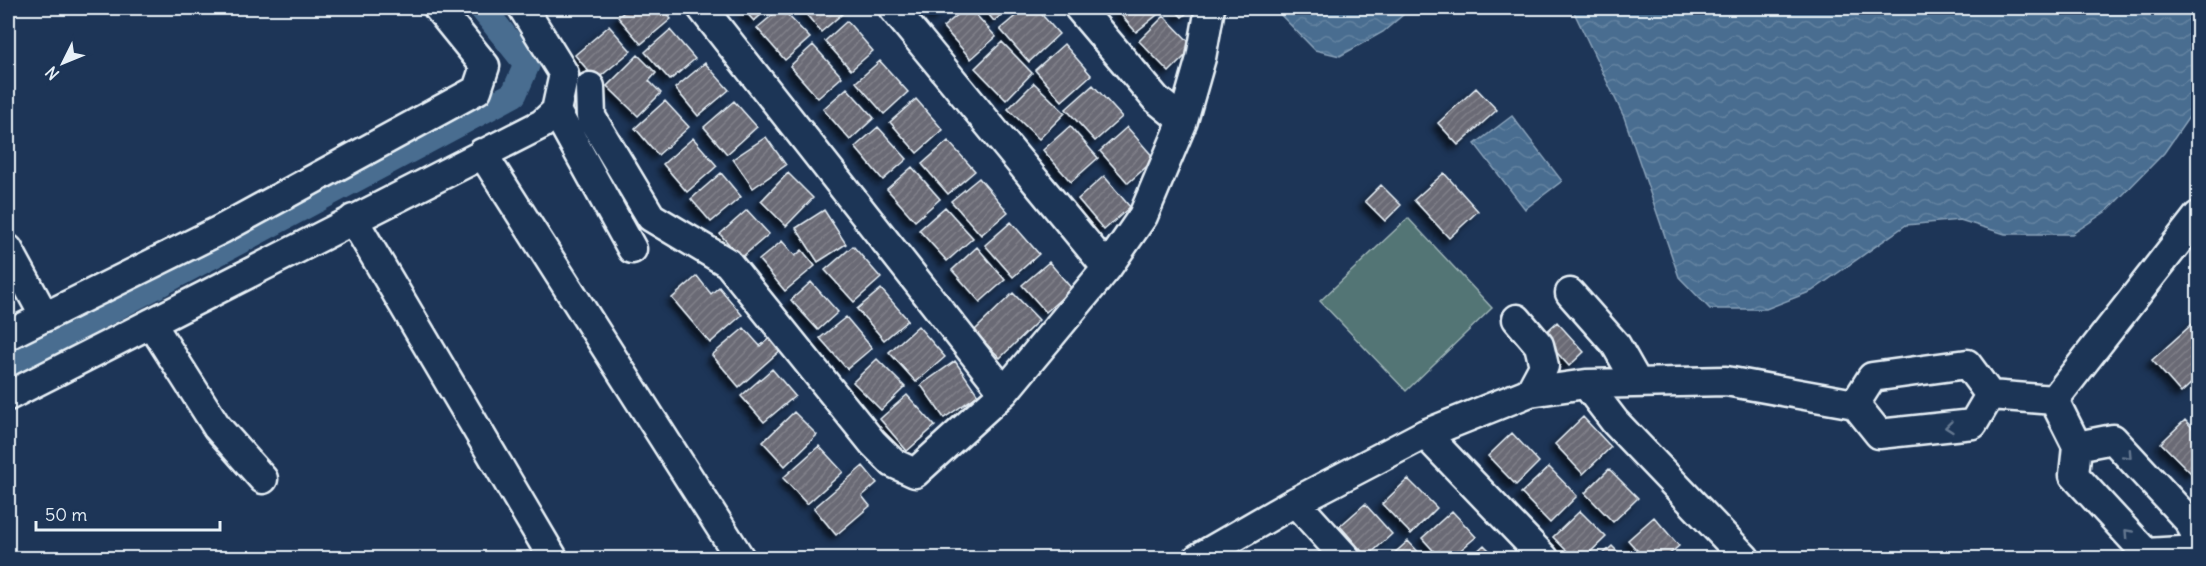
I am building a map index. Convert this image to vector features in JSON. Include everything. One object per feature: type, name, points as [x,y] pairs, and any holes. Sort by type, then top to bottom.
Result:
[{"type":"street","points":[[8,335],[222,229],[477,90],[485,66],[438,8]]},
{"type":"street","points":[[8,396],[542,124],[556,111],[564,74],[523,8]]},
{"type":"street","points":[[702,8],[1004,392]]},
{"type":"street","points":[[893,8],[1107,268]]},
{"type":"street","points":[[1079,8],[1156,99],[1183,121]]},
{"type":"street","points":[[590,87],[591,117],[651,217],[728,262],[873,443],[893,463],[915,473],[1004,392],[1107,268],[1143,216],[1183,121],[1202,58],[1210,8]]},
{"type":"street","points":[[556,111],[632,249]]},
{"type":"street","points":[[482,153],[740,558]]},
{"type":"street","points":[[2054,400],[2199,216]]},
{"type":"street","points":[[353,219],[553,558]]},
{"type":"street","points":[[8,249],[45,316]]},
{"type":"street","points":[[1570,293],[1616,345],[1637,382]]},
{"type":"street","points":[[1518,319],[1539,345],[1544,366],[1530,392]]},
{"type":"street","points":[[151,323],[217,427],[263,479]]},
{"type":"street","points":[[1855,404],[1872,377],[1967,364],[1990,394],[2054,400]]},
{"type":"street","points":[[1198,558],[1295,502],[1425,434],[1530,392],[1586,384],[1726,381],[1855,404],[1879,434],[1973,424],[1990,394]]},
{"type":"street","points":[[1586,384],[1615,422],[1745,558]]},
{"type":"street","points":[[2054,400],[2077,446],[2074,475],[2146,553],[2199,550]]},
{"type":"street","points":[[1425,434],[1544,558]]},
{"type":"street","points":[[2077,446],[2113,439],[2188,520],[2199,538]]},
{"type":"street","points":[[1295,502],[1346,558]]},
{"type":"green space","points":[[1408,218],[1492,308],[1406,391],[1320,301]]},
{"type":"water","points":[[1280,8],[1411,8],[1383,32],[1340,56],[1315,50],[1278,12]]},
{"type":"water","points":[[1572,8],[2198,8],[2198,104],[2164,153],[2108,210],[2072,234],[2005,234],[1960,220],[1906,225],[1812,291],[1766,309],[1710,309],[1679,277],[1624,117]]},
{"type":"water","points":[[1512,116],[1562,181],[1525,209],[1475,144]]},
{"type":"building","points":[[629,8],[662,8],[671,19],[641,44],[618,17]]},
{"type":"building","points":[[742,8],[769,8],[754,21]]},
{"type":"building","points":[[781,8],[810,38],[785,60],[757,28]]},
{"type":"building","points":[[801,8],[849,8],[821,32]]},
{"type":"building","points":[[928,8],[947,8],[936,17]]},
{"type":"building","points":[[966,8],[970,8],[996,37],[971,59],[943,27]]},
{"type":"building","points":[[983,8],[1009,8],[994,21]]},
{"type":"building","points":[[1025,8],[1036,8],[1059,34],[1029,62],[1000,29]]},
{"type":"building","points":[[1115,8],[1159,8],[1162,11],[1136,32]]},
{"type":"building","points":[[1173,8],[1193,8],[1182,17]]},
{"type":"building","points":[[1164,16],[1194,47],[1169,72],[1139,41]]},
{"type":"building","points":[[847,21],[873,51],[851,70],[825,41]]},
{"type":"building","points":[[609,26],[631,51],[596,80],[575,55]]},
{"type":"building","points":[[670,30],[695,59],[670,80],[645,52]]},
{"type":"building","points":[[1002,42],[1032,73],[1006,100],[975,68]]},
{"type":"building","points":[[1064,44],[1091,75],[1062,101],[1035,70]]},
{"type":"building","points":[[813,45],[842,77],[818,98],[790,66]]},
{"type":"building","points":[[638,55],[656,73],[649,81],[661,93],[638,116],[607,86]]},
{"type":"building","points":[[880,61],[908,92],[884,114],[856,82]]},
{"type":"building","points":[[705,63],[729,90],[698,116],[675,88]]},
{"type":"building","points":[[1034,83],[1065,113],[1039,139],[1008,109]]},
{"type":"building","points":[[1093,85],[1122,117],[1095,141],[1066,109]]},
{"type":"building","points":[[847,88],[874,118],[850,140],[823,109]]},
{"type":"building","points":[[1476,88],[1497,110],[1458,145],[1438,123]]},
{"type":"building","points":[[916,99],[943,130],[917,153],[890,122]]},
{"type":"building","points":[[665,101],[689,127],[658,155],[635,128]]},
{"type":"building","points":[[734,101],[757,127],[727,154],[704,127]]},
{"type":"building","points":[[1070,126],[1098,158],[1071,182],[1043,150]]},
{"type":"building","points":[[878,127],[907,159],[883,180],[855,147]]},
{"type":"building","points":[[1127,127],[1155,159],[1128,183],[1100,151]]},
{"type":"building","points":[[766,137],[786,165],[753,188],[733,159]]},
{"type":"building","points":[[693,138],[717,166],[687,192],[663,164]]},
{"type":"building","points":[[948,141],[975,171],[948,194],[922,164]]},
{"type":"building","points":[[912,167],[940,199],[915,221],[887,189]]},
{"type":"building","points":[[721,173],[741,197],[711,222],[691,199]]},
{"type":"building","points":[[788,173],[813,198],[786,226],[761,201]]},
{"type":"building","points":[[1444,173],[1478,211],[1449,238],[1414,200]]},
{"type":"building","points":[[1104,176],[1130,207],[1104,230],[1078,199]]},
{"type":"building","points":[[979,178],[1008,212],[981,235],[951,201]]},
{"type":"building","points":[[1381,185],[1401,205],[1385,221],[1365,201]]},
{"type":"building","points":[[945,207],[973,238],[947,261],[919,230]]},
{"type":"building","points":[[747,210],[769,234],[741,258],[720,234]]},
{"type":"building","points":[[824,210],[846,244],[818,262],[796,228]]},
{"type":"building","points":[[1011,222],[1039,254],[1013,277],[985,245]]},
{"type":"building","points":[[782,241],[795,256],[802,250],[815,266],[785,291],[759,260]]},
{"type":"building","points":[[853,246],[881,278],[854,302],[825,270]]},
{"type":"building","points":[[977,247],[1005,280],[980,302],[952,270]]},
{"type":"building","points":[[1049,262],[1072,289],[1046,312],[1022,285]]},
{"type":"building","points":[[697,276],[711,294],[719,287],[742,315],[710,343],[672,298]]},
{"type":"building","points":[[811,282],[838,312],[818,330],[791,300]]},
{"type":"building","points":[[881,289],[908,320],[884,340],[857,309]]},
{"type":"building","points":[[1013,293],[1039,320],[1000,358],[974,331]]},
{"type":"building","points":[[846,317],[872,348],[847,369],[820,338]]},
{"type":"building","points":[[2198,319],[2198,377],[2181,393],[2152,360]]},
{"type":"building","points":[[1557,322],[1584,352],[1569,366],[1542,336]]},
{"type":"building","points":[[918,326],[945,357],[916,382],[889,352]]},
{"type":"building","points":[[744,328],[760,346],[772,336],[783,348],[739,387],[712,355]]},
{"type":"building","points":[[877,359],[905,387],[881,410],[853,382]]},
{"type":"building","points":[[955,361],[978,395],[944,418],[921,385]]},
{"type":"building","points":[[772,369],[795,396],[764,422],[741,396]]},
{"type":"building","points":[[907,395],[935,426],[907,451],[880,419]]},
{"type":"building","points":[[794,412],[817,435],[785,466],[763,442]]},
{"type":"building","points":[[1583,417],[1611,447],[1583,474],[1555,444]]},
{"type":"building","points":[[2185,420],[2198,434],[2198,466],[2191,473],[2161,443]]},
{"type":"building","points":[[1512,433],[1539,462],[1516,485],[1488,456]]},
{"type":"building","points":[[819,446],[843,472],[807,504],[783,478]]},
{"type":"building","points":[[863,466],[877,483],[862,496],[870,506],[836,535],[814,508]]},
{"type":"building","points":[[1549,467],[1577,496],[1550,523],[1521,493]]},
{"type":"building","points":[[1609,469],[1638,498],[1613,522],[1585,493]]},
{"type":"building","points":[[1408,479],[1437,508],[1411,534],[1382,504]]},
{"type":"building","points":[[1365,504],[1392,534],[1367,557],[1340,526]]},
{"type":"building","points":[[1452,511],[1476,537],[1451,558],[1440,558],[1422,538]]},
{"type":"building","points":[[1580,511],[1606,537],[1584,558],[1574,558],[1553,537]]},
{"type":"building","points":[[1654,517],[1679,546],[1665,558],[1644,558],[1628,540]]},
{"type":"building","points":[[1408,541],[1424,558],[1389,558]]},
{"type":"building","points":[[1484,545],[1497,558],[1470,558]]},
{"type":"building","points":[[1612,546],[1624,558],[1599,558]]},
{"type":"waterway","points":[[8,365],[514,94],[527,64],[482,8]]}]
